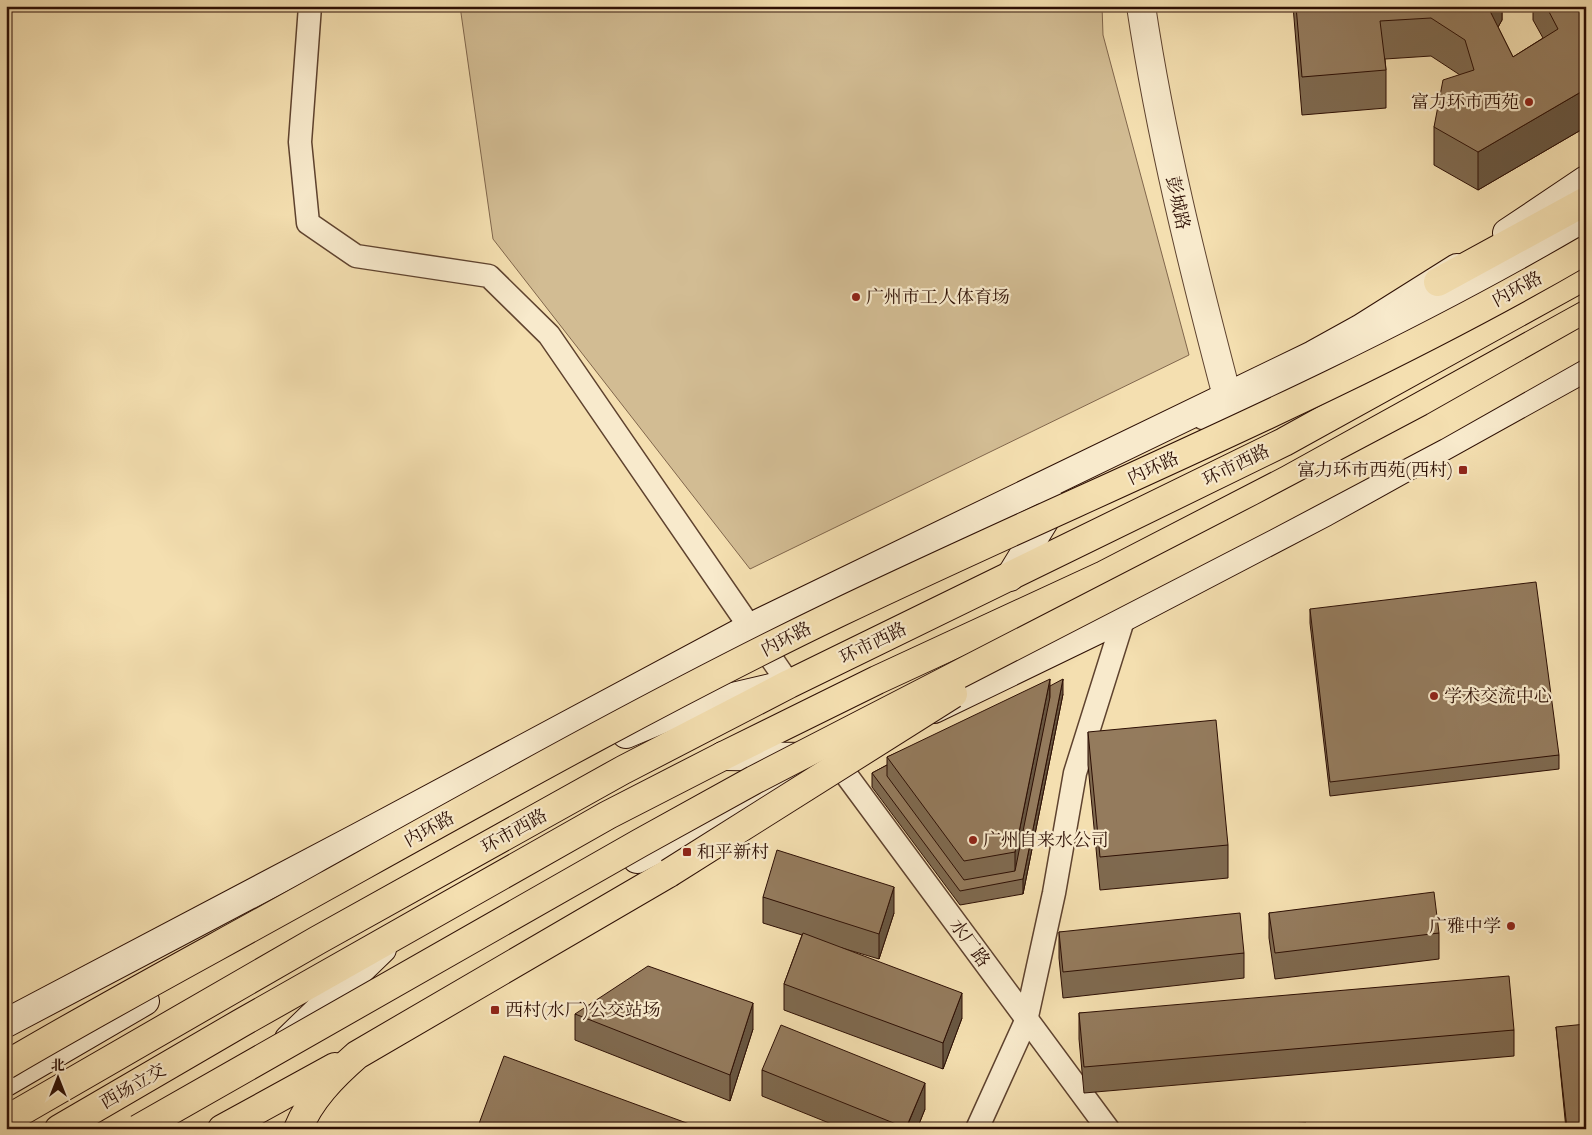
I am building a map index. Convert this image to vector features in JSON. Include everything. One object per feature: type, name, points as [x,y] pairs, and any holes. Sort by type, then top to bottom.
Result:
[{"type":"main road","name":"彭城路","points":[[1141,6],[1160,120],[1184,232],[1227,396]]},
{"type":"main road","points":[[1438,282],[1586,180]]},
{"type":"main road","points":[[6,1023],[359,838],[749,628],[1227,396],[1309,367],[1360,329],[1438,282],[1586,201]]},
{"type":"main road","name":"内环路","points":[[6,1065],[572,748],[831,616],[980,545],[1254,421],[1377,362],[1586,250]]},
{"type":"main road","name":"环市西路","points":[[168,1027],[318,940],[623,770],[789,684],[1284,442],[1586,275]]},
{"type":"main road","name":"环市西路","points":[[180,1058],[582,830],[722,756],[877,680],[1104,575],[1286,482],[1586,315]]},
{"type":"main road","points":[[138,1129],[754,780],[1090,608],[1434,427],[1586,341]]},
{"type":"main road","points":[[159,1129],[266,1064],[540,910],[833,757],[1124,617],[1325,512],[1586,367]]},
{"type":"main road","points":[[1010,577],[1075,469]]},
{"type":"main road","points":[[1104,575],[1124,617]]},
{"type":"main road","points":[[222,1129],[357,1055],[669,873],[1090,608]]},
{"type":"main road","points":[[6,1082],[373,870],[643,725],[690,707],[789,684]]},
{"type":"main road","points":[[6,1050],[572,748]]},
{"type":"main road","points":[[722,756],[833,757]]},
{"type":"main road","points":[[359,838],[373,870]]},
{"type":"main road","points":[[266,1064],[295,1032],[391,940]]},
{"type":"main road","name":"西场立交","points":[[6,1120],[168,1027]]},
{"type":"main road","points":[[298,1129],[303,1117],[332,1077],[357,1055]]},
{"type":"main road","name":"西场立交","points":[[59,1129],[180,1058]]},
{"type":"street","points":[[310,6],[300,142],[308,224],[356,256],[489,276],[549,335],[789,684]]},
{"type":"street","points":[[1163,428],[1223,413],[1309,367],[1481,285],[1586,226]]},
{"type":"street","points":[[1284,442],[1309,367]]},
{"type":"street","points":[[977,1129],[1026,1021],[1054,893],[1075,773],[1124,617]]},
{"type":"street","name":"水厂路","points":[[833,757],[1026,1021],[1108,1129]]},
{"type":"shaded area","name":"广州市工人体育场","points":[[460,6],[1102,6],[1103,35],[1189,355],[750,569],[493,239]]},
{"type":"building","points":[[1296,6],[1488,6],[1513,57],[1558,29],[1546,6],[1586,6],[1586,89],[1478,152],[1434,127],[1443,80],[1474,70],[1465,40],[1431,18],[1380,21],[1386,70],[1302,77]]},
{"type":"building","name":"学术交流中心","points":[[1536,582],[1559,755],[1330,782],[1310,609]]},
{"type":"building","points":[[1050,679],[1015,852],[964,861],[887,757]]},
{"type":"building","points":[[1063,679],[1023,879],[960,891],[872,773],[887,765],[887,776],[964,880],[1015,871],[1050,697],[1050,686]]},
{"type":"building","points":[[1216,720],[1228,845],[1100,857],[1088,732]]},
{"type":"building","points":[[777,850],[894,887],[879,934],[763,897]]},
{"type":"building","points":[[1434,892],[1439,933],[1275,953],[1269,913]]},
{"type":"building","points":[[1240,913],[1244,953],[1063,972],[1059,932]]},
{"type":"building","points":[[803,933],[962,993],[943,1043],[784,984]]},
{"type":"building","points":[[648,966],[753,1003],[730,1075],[575,1014]]},
{"type":"building","points":[[1509,976],[1514,1030],[1084,1067],[1079,1013]]},
{"type":"building","points":[[1586,1024],[1586,1129],[1567,1129],[1556,1027]]},
{"type":"building","points":[[781,1025],[925,1083],[906,1128],[762,1070]]},
{"type":"building","points":[[504,1056],[703,1129],[477,1129]]},
{"type":"building","points":[[1306,1123],[1305,1129],[1206,1129]]},
{"type":"place","name":"富力环市西苑","points":[[1529,102]]},
{"type":"place","name":"广州市工人体育场","points":[[856,297]]},
{"type":"place","name":"富力环市西苑(西村)","points":[[1463,470]]},
{"type":"place","name":"学术交流中心","points":[[1434,696]]},
{"type":"place","name":"广州自来水公司","points":[[973,840]]},
{"type":"place","name":"和平新村","points":[[687,852]]},
{"type":"place","name":"广雅中学","points":[[1511,926]]},
{"type":"place","name":"西村(水厂)公交站场","points":[[495,1010]]}]
